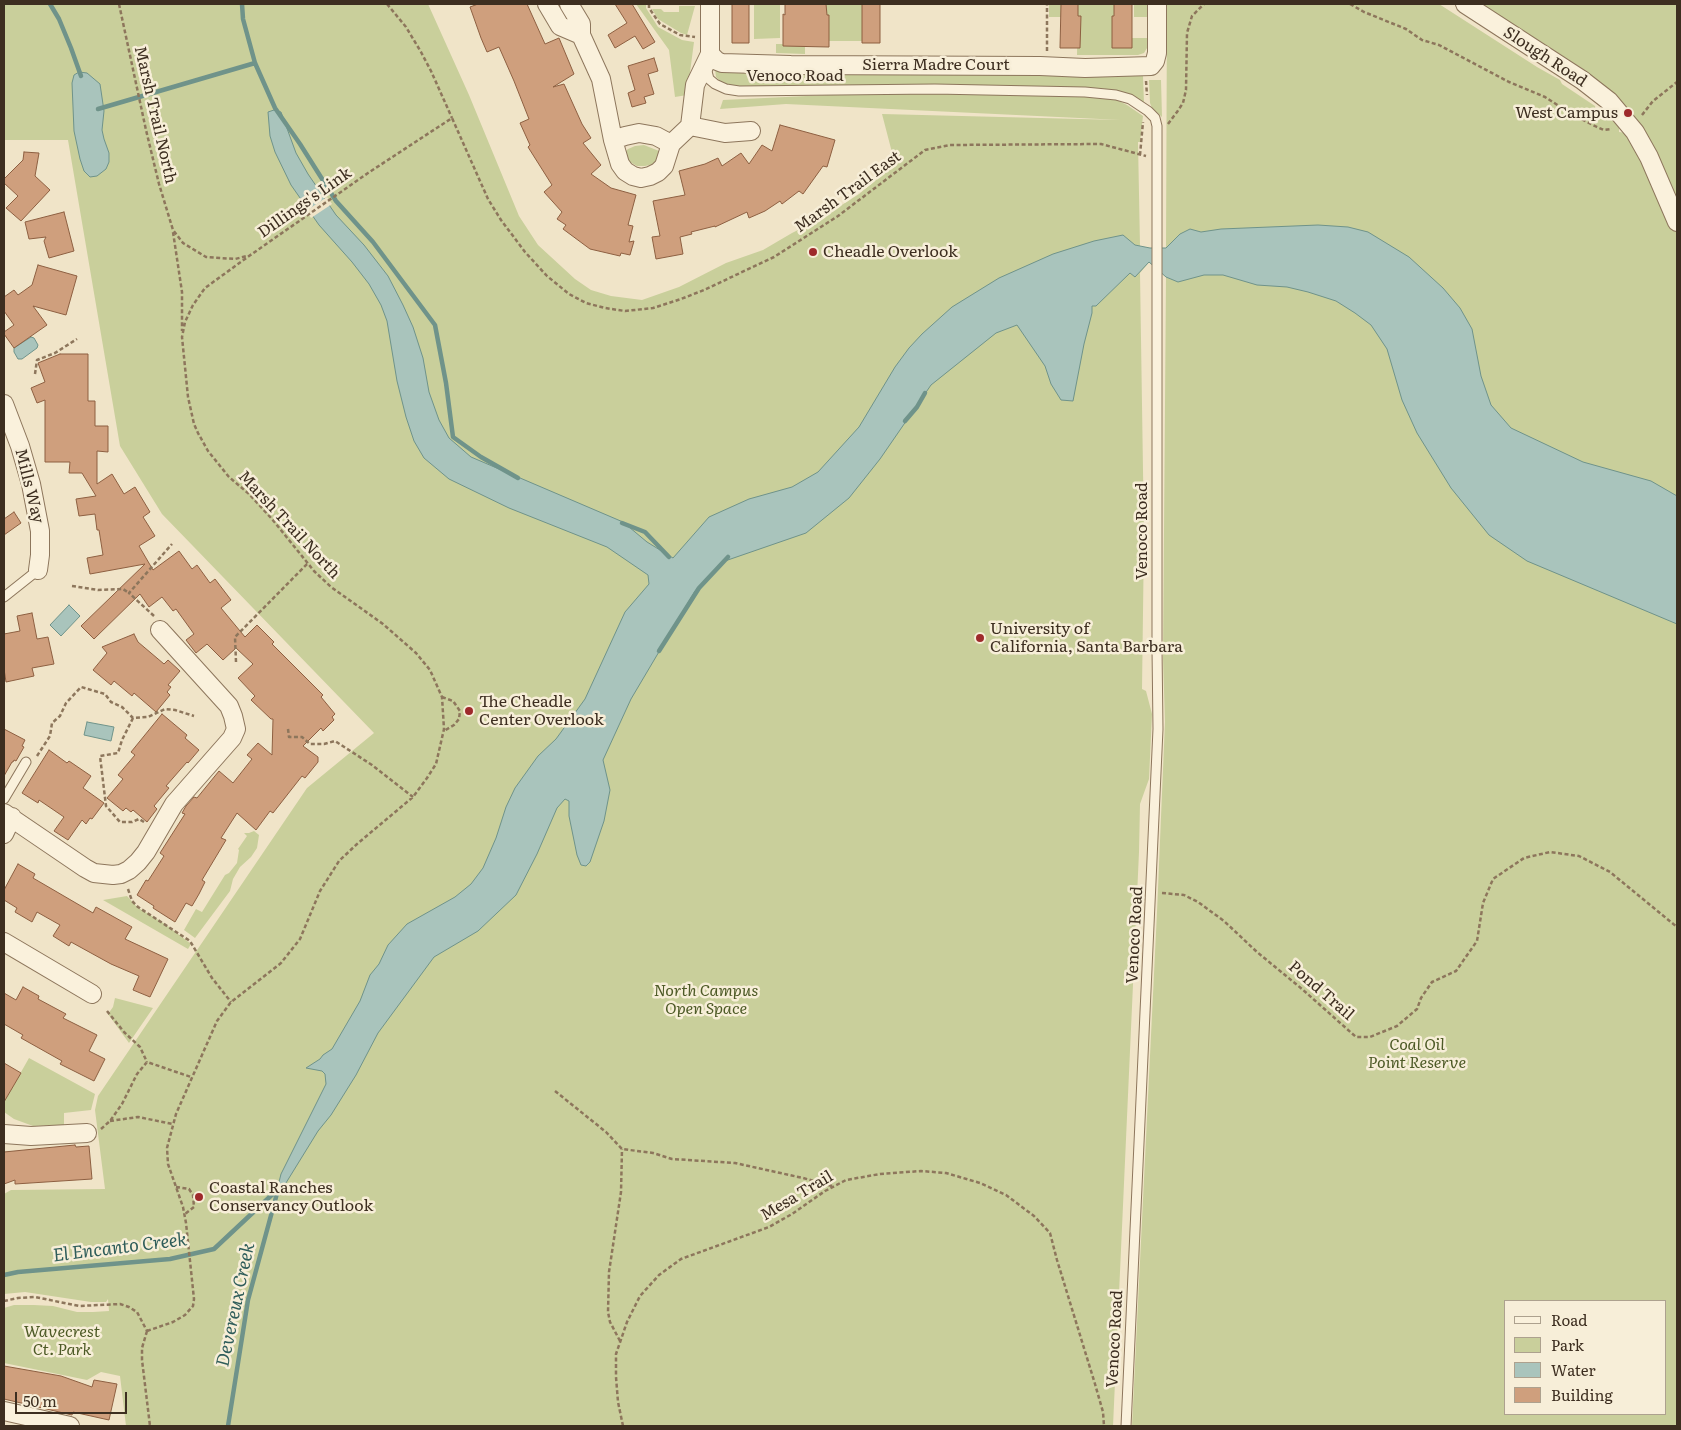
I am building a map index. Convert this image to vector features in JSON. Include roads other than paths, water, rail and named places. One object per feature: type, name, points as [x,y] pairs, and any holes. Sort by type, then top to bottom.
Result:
[{"type":"street","points":[[547,4],[560,26],[581,35]]},
{"type":"street","points":[[568,4],[581,24],[581,35],[601,79],[613,140],[620,164],[625,171],[641,178],[658,172],[664,166],[671,144],[690,126],[695,85],[710,54],[710,4]]},
{"type":"street","name":"Sierra Madre Court","points":[[710,54],[716,61],[727,64],[1044,60],[1085,68],[1151,66],[1155,61],[1157,52],[1157,4]]},
{"type":"street","name":"Slough Road","points":[[1464,4],[1582,80],[1609,101],[1635,132],[1649,157],[1677,222]]},
{"type":"street","points":[[690,126],[725,133],[752,131]]},
{"type":"street","points":[[613,140],[639,133],[656,136],[671,144]]},
{"type":"street","name":"Mills Way","points":[[4,404],[20,446],[31,484],[40,531],[38,570]]},
{"type":"street","points":[[4,834],[8,815],[85,868],[94,872],[113,875],[130,870],[146,852],[174,804],[232,738],[236,729],[229,706],[160,630]]},
{"type":"street","points":[[4,942],[92,994]]},
{"type":"street","points":[[4,1134],[31,1136],[90,1132]]},
{"type":"street","points":[[4,1411],[36,1422],[70,1426]]},
{"type":"lane","name":"Venoco Road","points":[[710,54],[706,66],[709,79],[720,87],[739,91],[935,89],[1092,92],[1116,94],[1130,99],[1155,118],[1158,157],[1158,730],[1126,1426]]},
{"type":"lane","points":[[4,597],[38,570]]},
{"type":"lane","points":[[4,800],[26,762]]},
{"type":"water","points":[[79,72],[87,73],[100,84],[104,111],[102,130],[109,153],[109,162],[106,169],[97,176],[90,177],[84,171],[74,131],[72,83],[74,75]]},
{"type":"water","points":[[274,110],[281,112],[296,153],[336,215],[364,245],[388,276],[413,327],[423,358],[429,392],[439,420],[449,438],[471,457],[623,522],[647,542],[673,558],[709,517],[749,499],[792,487],[818,472],[859,427],[895,367],[922,334],[952,307],[999,278],[1053,254],[1094,241],[1123,235],[1135,245],[1150,248],[1166,248],[1180,234],[1190,229],[1201,232],[1221,229],[1318,225],[1348,227],[1368,232],[1409,257],[1443,288],[1460,308],[1472,329],[1481,376],[1491,405],[1511,428],[1583,462],[1651,481],[1677,496],[1677,624],[1527,561],[1489,535],[1451,488],[1417,433],[1402,400],[1387,349],[1371,325],[1355,313],[1336,301],[1308,292],[1287,287],[1257,285],[1223,275],[1204,275],[1178,282],[1166,277],[1149,262],[1135,277],[1130,273],[1096,306],[1092,306],[1073,401],[1061,400],[1051,384],[1045,366],[1017,325],[996,333],[931,385],[880,459],[849,498],[806,533],[722,562],[695,591],[631,699],[603,760],[610,790],[604,821],[590,862],[586,866],[581,865],[577,855],[569,816],[569,801],[565,799],[557,808],[537,854],[516,895],[478,931],[434,957],[378,1033],[356,1075],[331,1115],[318,1131],[281,1191],[277,1190],[281,1174],[326,1084],[325,1074],[322,1071],[306,1068],[332,1049],[360,1001],[370,975],[379,964],[388,945],[407,924],[455,897],[471,884],[483,868],[515,788],[538,756],[556,739],[585,699],[625,612],[649,584],[648,575],[607,547],[509,508],[449,479],[424,458],[414,441],[406,417],[397,381],[387,321],[381,305],[369,284],[319,225],[291,185],[275,152],[270,136],[268,112]]},
{"type":"water","points":[[31,337],[34,338],[38,345],[37,348],[22,359],[18,359],[14,348]]},
{"type":"water","points":[[69,605],[80,616],[61,636],[50,625]]},
{"type":"water","points":[[87,722],[114,727],[111,741],[84,735]]},
{"type":"waterway","points":[[50,4],[59,19],[81,76]]},
{"type":"waterway","points":[[242,4],[243,19],[255,63],[275,108],[336,201],[373,242],[435,325],[446,383],[453,437],[481,457],[518,478]]},
{"type":"waterway","points":[[98,109],[255,63]]},
{"type":"waterway","points":[[905,421],[917,407],[925,393]]},
{"type":"waterway","points":[[622,523],[645,532],[669,557]]},
{"type":"waterway","points":[[659,651],[699,588],[728,557]]},
{"type":"waterway","name":"Devereux Creek","points":[[228,1426],[248,1300],[279,1186]]},
{"type":"waterway","name":"El Encanto Creek","points":[[4,1275],[18,1272],[170,1259],[214,1249],[276,1191]]},
{"type":"place","name":"West Campus","points":[[1628,113]]},
{"type":"place","name":"Cheadle Overlook","points":[[813,252]]},
{"type":"place","name":"University of California, Santa Barbara","points":[[980,638]]},
{"type":"place","name":"The Cheadle Center Overlook","points":[[469,711]]},
{"type":"place","name":"Coastal Ranches Conservancy Outlook","points":[[199,1197]]},
{"type":"park label","name":"North Campus Open Space","points":[[706,1000]]},
{"type":"park label","name":"Coal Oil Point Reserve","points":[[1417,1054]]},
{"type":"park label","name":"Wavecrest Ct. Park","points":[[62,1341]]}]
